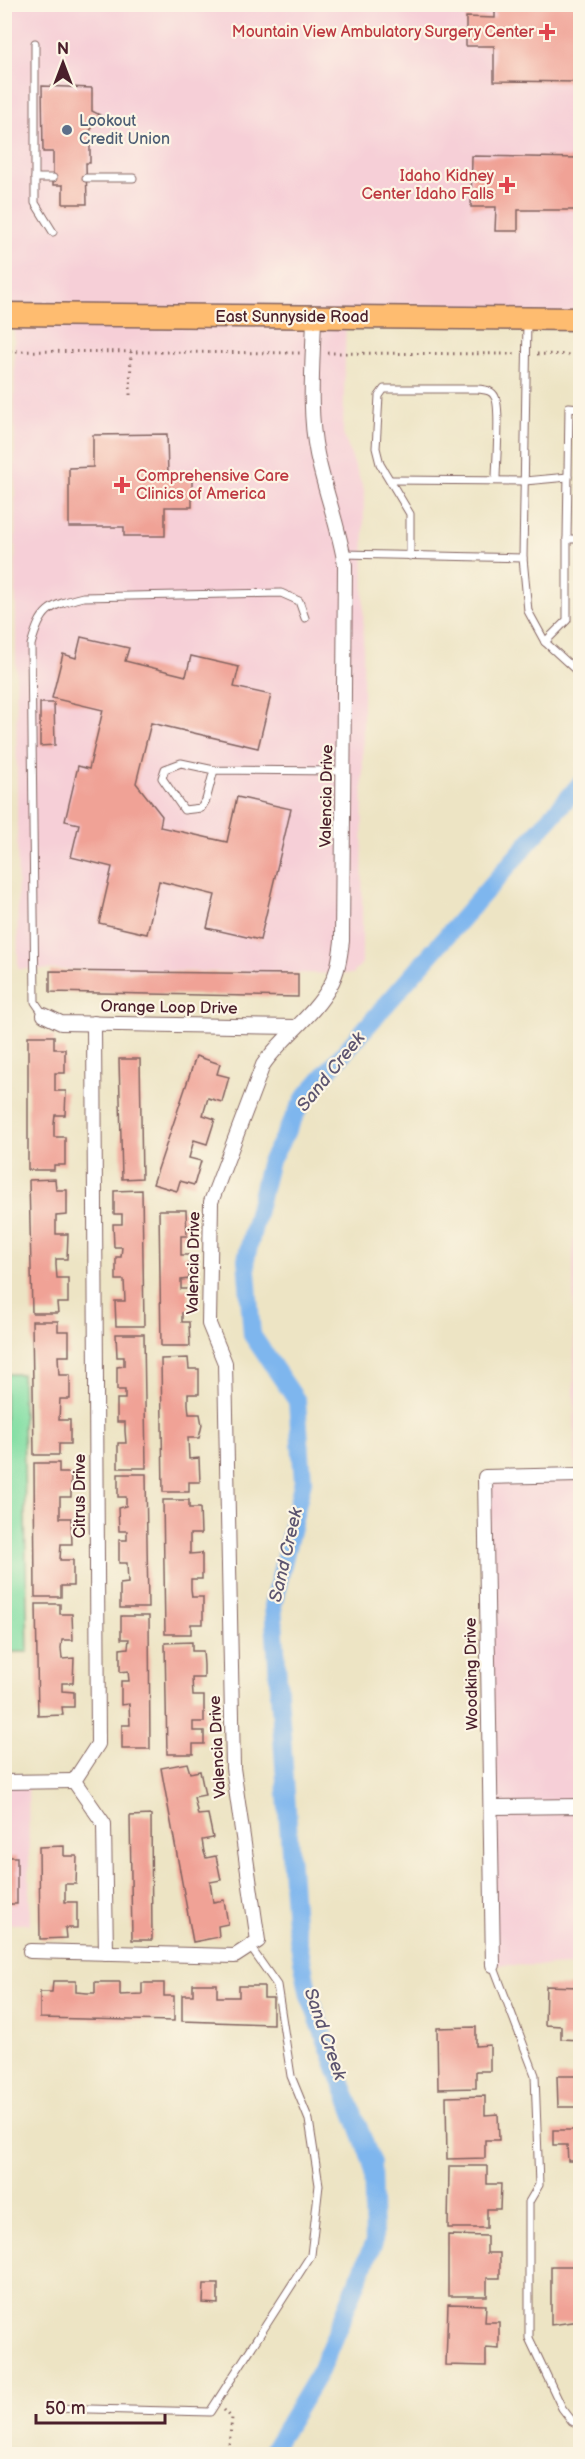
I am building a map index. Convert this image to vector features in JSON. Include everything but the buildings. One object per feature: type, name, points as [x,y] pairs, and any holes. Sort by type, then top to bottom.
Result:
[{"type":"main road","name":"East Sunnyside Road","points":[[4,314],[580,319]]},
{"type":"street","name":"Valencia Drive","points":[[251,1948],[258,1941],[233,1768],[225,1363],[209,1324],[211,1202],[263,1065],[277,1044],[296,1027],[330,987],[338,964],[342,941],[343,554],[317,453],[312,400],[314,317]]},
{"type":"street","name":"Orange Loop Drive","points":[[44,1015],[61,1023],[296,1027]]},
{"type":"street","name":"Citrus Drive","points":[[74,1781],[98,1744],[94,1023]]},
{"type":"street","name":"Woodking Drive","points":[[493,1965],[485,1477],[580,1475]]},
{"type":"street","points":[[4,1782],[74,1781],[104,1824],[106,1953]]},
{"type":"street","points":[[491,1807],[580,1806]]},
{"type":"street","points":[[30,1951],[235,1956],[251,1948]]},
{"type":"lane","points":[[35,43],[35,202],[53,232]]},
{"type":"lane","points":[[35,178],[53,178]]},
{"type":"lane","points":[[86,178],[133,178]]},
{"type":"lane","points":[[527,318],[523,558],[528,611],[545,642],[580,674]]},
{"type":"lane","points":[[410,556],[410,514],[380,464],[376,448],[379,396],[384,389],[392,387],[478,389],[492,392],[497,398],[498,411],[496,479]]},
{"type":"lane","points":[[545,642],[567,620],[569,407],[580,408]]},
{"type":"lane","points":[[391,480],[525,480],[568,477]]},
{"type":"lane","points":[[567,539],[580,539]]},
{"type":"lane","points":[[343,554],[523,558]]},
{"type":"lane","points":[[44,1015],[35,1002],[31,645],[38,621],[55,605],[82,597],[281,593],[299,602],[305,618]]},
{"type":"lane","points":[[214,770],[206,800],[201,808],[191,811],[183,810],[162,778],[165,769],[181,763],[214,770],[344,771]]},
{"type":"lane","points":[[50,2408],[210,2412],[311,2255],[319,2185],[309,2120],[291,2076],[277,1985],[251,1948]]},
{"type":"lane","points":[[493,1965],[535,2075],[539,2185],[529,2202],[529,2338],[562,2408],[572,2421],[580,2425]]},
{"type":"path","points":[[4,351],[284,353]]},
{"type":"path","points":[[130,395],[131,352]]},
{"type":"path","points":[[350,354],[364,352],[580,355]]},
{"type":"path","points":[[216,2403],[232,2418],[228,2454]]},
{"type":"shaded area","points":[[5,5],[580,5],[580,319],[346,318],[343,434],[364,490],[362,963],[353,974],[18,969],[14,314],[5,313]]},
{"type":"shaded area","points":[[573,1240],[580,1240],[580,1966],[493,1965],[485,1477],[575,1475]]},
{"type":"shaded area","points":[[28,1781],[30,1924],[5,1924],[4,1782]]},
{"type":"green space","points":[[5,1374],[22,1374],[28,1652],[5,1652]]},
{"type":"waterway","name":"Sand Creek","points":[[270,2454],[320,2371],[374,2242],[372,2163],[309,1995],[295,1924],[273,1606],[303,1481],[297,1401],[252,1335],[246,1259],[269,1164],[305,1097],[580,784]]},
{"type":"place","name":"Mountain View Ambulatory Surgery Center","points":[[547,32]]},
{"type":"place","name":"Lookout Credit Union","points":[[67,130]]},
{"type":"place","name":"Idaho Kidney Center Idaho Falls","points":[[507,185]]},
{"type":"place","name":"Comprehensive Care Clinics of America","points":[[122,485]]}]
